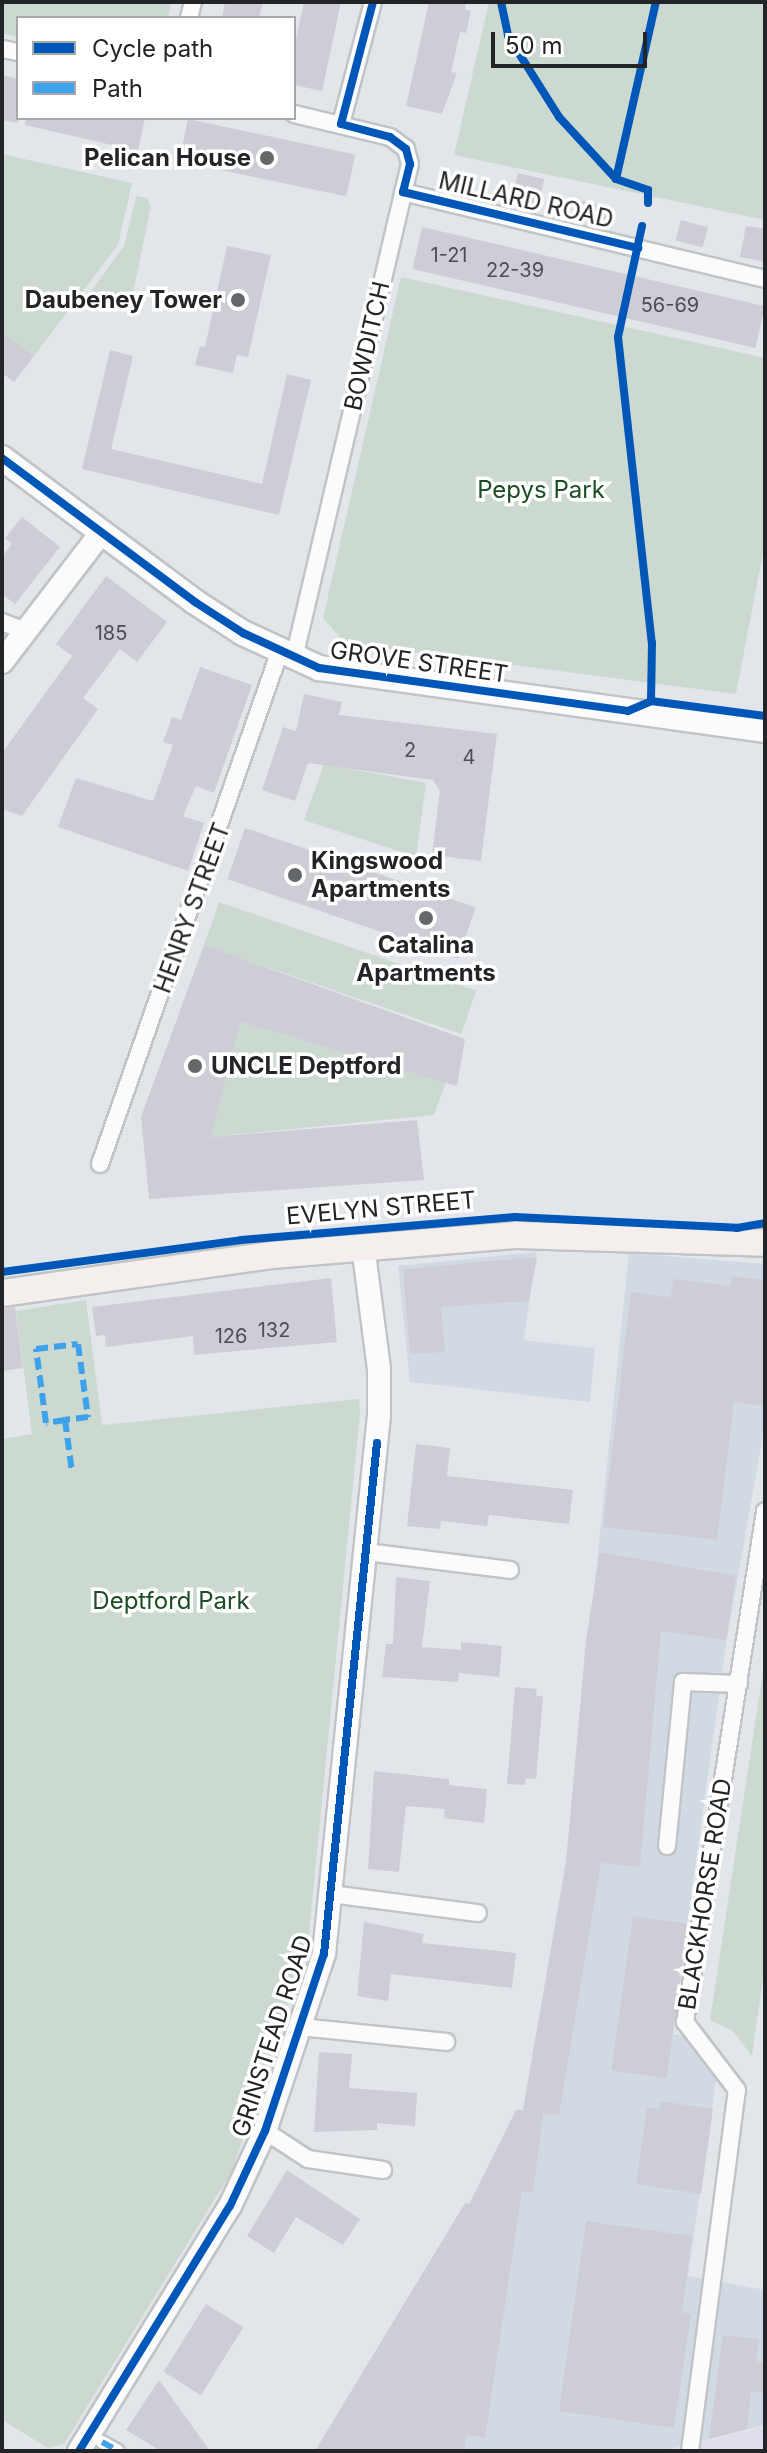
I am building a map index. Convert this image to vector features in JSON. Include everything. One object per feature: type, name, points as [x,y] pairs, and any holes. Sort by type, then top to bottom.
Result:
[{"type":"main road","name":"GROVE STREET","points":[[2,458],[101,533],[243,633],[287,655],[340,672],[765,730]]},
{"type":"main road","name":"EVELYN STREET","points":[[2,1293],[363,1246],[536,1234],[765,1243]]},
{"type":"street","points":[[341,124],[373,2]]},
{"type":"street","name":"BOWDITCH","points":[[287,655],[410,164],[406,149],[390,137],[296,114]]},
{"type":"street","name":"MILLARD ROAD","points":[[403,192],[765,279]]},
{"type":"street","points":[[2,662],[101,533]]},
{"type":"street","points":[[2,622],[26,631]]},
{"type":"street","name":"HENRY STREET","points":[[100,1164],[287,655]]},
{"type":"street","name":"GRINSTEAD ROAD","points":[[79,2451],[180,2294],[265,2131],[324,1954],[379,1415],[363,1246]]},
{"type":"street","name":"BLACKHORSE ROAD","points":[[690,2451],[737,2090],[685,2022],[765,1511]]},
{"type":"street","points":[[366,1552],[510,1570]]},
{"type":"street","points":[[667,1846],[683,1682],[739,1684]]},
{"type":"street","points":[[331,1894],[478,1913]]},
{"type":"street","points":[[301,2027],[446,2042]]},
{"type":"street","points":[[265,2131],[308,2159],[383,2170]]},
{"type":"street","points":[[102,2442],[118,2451]]},
{"type":"shaded area","points":[[536,1252],[524,1340],[595,1348],[590,1402],[410,1382],[398,1266]]},
{"type":"shaded area","points":[[629,1253],[765,1264],[765,1423],[726,1645],[672,2034],[683,2036],[716,2081],[688,2276],[765,2290],[765,2425],[662,2451],[319,2451],[468,2205],[516,2110],[523,2110],[566,1859]]},
{"type":"shaded area","points":[[765,2427],[765,2451],[668,2451],[684,2446]]},
{"type":"green space","points":[[4,2],[171,2],[168,16],[16,16],[16,36],[2,33]]},
{"type":"green space","points":[[489,2],[765,2],[765,220],[454,155]]},
{"type":"green space","points":[[2,154],[132,183],[118,245],[34,356],[2,331]]},
{"type":"green space","points":[[136,196],[147,198],[151,206],[131,303],[89,294],[124,246]]},
{"type":"green space","name":"Pepys Park","points":[[401,277],[765,358],[765,542],[736,694],[345,643],[323,618]]},
{"type":"green space","points":[[324,764],[426,783],[416,857],[304,820]]},
{"type":"green space","points":[[219,902],[476,991],[461,1034],[204,945]]},
{"type":"green space","points":[[241,1022],[446,1082],[434,1115],[211,1137]]},
{"type":"green space","name":"Deptford Park","points":[[86,1300],[102,1425],[359,1399],[360,1413],[308,1944],[232,2171],[64,2444],[48,2448],[2,2420],[2,1439],[32,1434],[16,1311]]},
{"type":"green space","points":[[765,1658],[765,1963],[752,2056],[733,2031],[710,2020]]},
{"type":"building","points":[[225,2],[263,2],[260,16],[222,16]]},
{"type":"building","points":[[304,2],[341,2],[322,91],[296,85],[296,39]]},
{"type":"building","points":[[429,2],[466,2],[465,9],[471,11],[466,33],[460,32],[451,72],[457,73],[442,114],[406,106]]},
{"type":"building","points":[[2,75],[16,78],[18,123],[2,120]]},
{"type":"building","points":[[26,120],[145,120],[138,151],[25,125]]},
{"type":"building","name":"Pelican House","points":[[188,120],[355,155],[346,197],[179,161]]},
{"type":"building","points":[[518,173],[544,179],[537,211],[511,205]]},
{"type":"building","points":[[579,200],[609,206],[606,226],[575,220]]},
{"type":"building","points":[[681,220],[708,227],[703,248],[676,240]]},
{"type":"building","points":[[746,226],[765,229],[765,262],[740,257]]},
{"type":"building","points":[[422,227],[765,306],[755,348],[412,269]]},
{"type":"building","name":"Daubeney Tower","points":[[227,246],[271,255],[248,357],[237,355],[233,373],[195,365],[200,346],[205,347]]},
{"type":"building","points":[[2,331],[34,356],[14,382],[2,373]]},
{"type":"building","points":[[110,350],[133,356],[111,449],[262,484],[287,374],[311,380],[279,515],[82,469]]},
{"type":"building","points":[[22,517],[60,547],[15,604],[2,594],[2,557],[12,544],[5,538]]},
{"type":"building","points":[[106,576],[167,622],[137,662],[120,649],[83,698],[98,709],[22,816],[2,809],[2,753],[72,656],[56,644]]},
{"type":"building","points":[[200,667],[252,685],[214,793],[196,786],[183,816],[204,823],[188,871],[58,827],[76,778],[153,801],[173,745],[163,742],[172,717],[181,720]]},
{"type":"building","points":[[304,694],[342,702],[339,715],[497,734],[481,861],[432,855],[440,791],[433,780],[308,763],[295,801],[262,790],[283,727],[296,731]]},
{"type":"building","points":[[245,828],[476,907],[458,958],[227,879]]},
{"type":"building","name":"UNCLE Deptford","points":[[204,945],[465,1039],[457,1086],[241,1022],[211,1137],[417,1120],[424,1180],[149,1199],[141,1117]]},
{"type":"building","points":[[537,1257],[529,1301],[441,1307],[445,1352],[410,1354],[403,1269]]},
{"type":"building","points":[[732,1276],[765,1280],[765,1406],[734,1402],[717,1540],[603,1527],[631,1292],[671,1297],[673,1279],[730,1286]]},
{"type":"building","points":[[331,1278],[337,1342],[194,1355],[193,1336],[106,1347],[105,1335],[96,1336],[92,1307]]},
{"type":"building","points":[[15,1307],[23,1368],[2,1371],[2,1309]]},
{"type":"building","points":[[416,1444],[450,1448],[447,1476],[573,1490],[569,1524],[489,1515],[487,1526],[441,1521],[440,1529],[407,1526]]},
{"type":"building","points":[[600,1552],[736,1576],[726,1640],[661,1631],[640,1867],[601,1863],[559,2116],[543,2113],[533,2193],[522,2191],[485,2438],[467,2435],[464,2451],[315,2451],[465,2203],[470,2204],[516,2110],[523,2110],[566,1864],[586,1640]]},
{"type":"building","points":[[396,1577],[430,1581],[422,1647],[461,1650],[461,1642],[502,1646],[499,1677],[459,1673],[458,1682],[382,1677],[386,1644],[393,1644]]},
{"type":"building","points":[[515,1687],[537,1689],[536,1696],[543,1696],[536,1779],[526,1778],[525,1785],[507,1784]]},
{"type":"building","points":[[374,1771],[449,1779],[449,1785],[487,1789],[484,1823],[444,1818],[445,1809],[406,1806],[399,1872],[368,1869]]},
{"type":"building","points":[[633,1916],[688,1924],[667,2078],[611,2070]]},
{"type":"building","points":[[364,1922],[424,1934],[422,1943],[516,1953],[512,1988],[391,1974],[388,2001],[357,1996]]},
{"type":"building","points":[[319,2052],[352,2054],[349,2088],[417,2093],[415,2126],[377,2123],[377,2130],[314,2132]]},
{"type":"building","points":[[660,2101],[713,2109],[701,2194],[636,2184],[647,2108],[659,2109]]},
{"type":"building","points":[[287,2170],[360,2219],[343,2245],[296,2217],[274,2253],[247,2236]]},
{"type":"building","points":[[586,2221],[692,2236],[682,2312],[691,2314],[674,2428],[559,2411]]},
{"type":"building","points":[[206,2304],[243,2327],[201,2395],[164,2372]]},
{"type":"building","points":[[723,2335],[759,2339],[756,2361],[765,2362],[765,2393],[751,2391],[747,2429],[709,2439]]},
{"type":"building","points":[[159,2380],[210,2451],[161,2451],[126,2430]]},
{"type":"marked path","points":[[65,1420],[46,1423],[36,1349],[78,1344],[88,1417],[65,1420],[72,1472]]},
{"type":"marked path","points":[[102,2442],[118,2451]]},
{"type":"cycle path","points":[[373,2],[341,124],[390,137],[406,149],[410,164],[403,192],[638,248]]},
{"type":"cycle path","points":[[501,2],[508,36],[559,117],[616,179],[648,190],[648,203]]},
{"type":"cycle path","points":[[616,179],[656,2]]},
{"type":"cycle path","points":[[642,226],[618,337],[652,643],[651,701]]},
{"type":"cycle path","points":[[2,458],[195,602],[243,633],[319,668],[628,711],[651,701],[765,716]]},
{"type":"cycle path","points":[[2,1272],[241,1240],[515,1217],[737,1228],[765,1223]]},
{"type":"cycle path","points":[[79,2451],[230,2206],[265,2131],[324,1954],[377,1443]]},
{"type":"place","name":"Pelican House","points":[[267,158]]},
{"type":"place","name":"Daubeney Tower","points":[[238,300]]},
{"type":"place","name":"Kingswood Apartments","points":[[295,875]]},
{"type":"place","name":"Catalina Apartments","points":[[426,918]]},
{"type":"place","name":"UNCLE Deptford","points":[[195,1066]]}]
